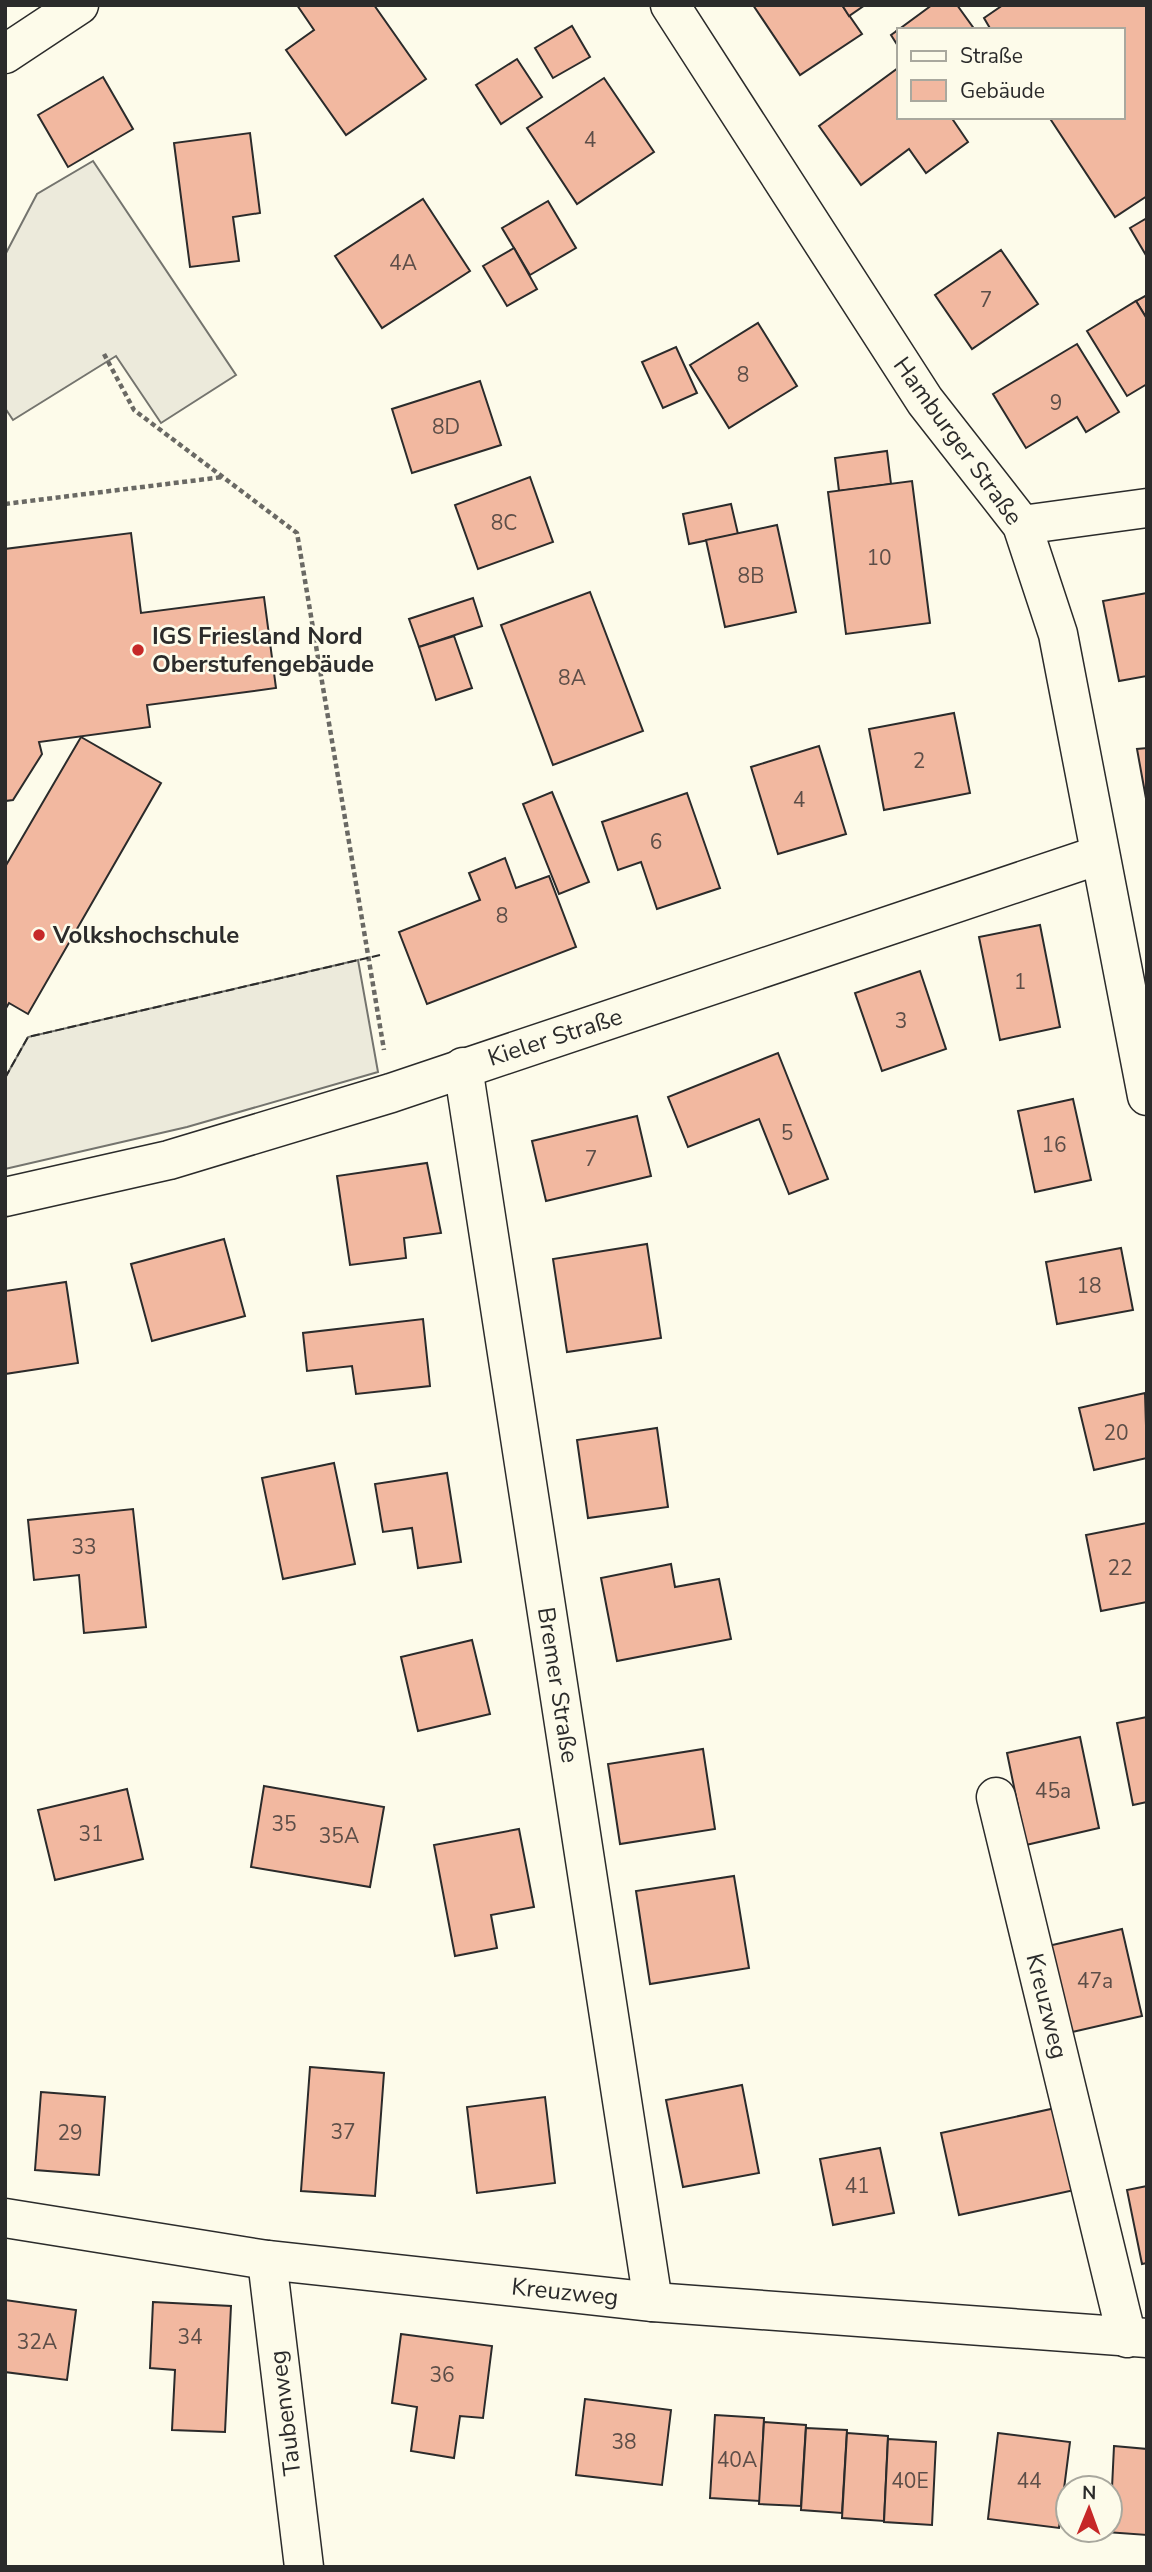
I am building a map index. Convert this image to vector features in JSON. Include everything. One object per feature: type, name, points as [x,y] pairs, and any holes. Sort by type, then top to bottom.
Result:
[{"type":"street","points":[[5,54],[79,5]]},
{"type":"street","name":"Hamburger Straße","points":[[670,5],[925,401],[1022,525],[1058,634],[1147,1096]]},
{"type":"street","points":[[1022,525],[1147,508]]},
{"type":"street","name":"Kieler Straße","points":[[5,1197],[169,1160],[391,1093],[1099,855]]},
{"type":"street","name":"Bremer Straße","points":[[463,1067],[653,2302]]},
{"type":"street","name":"Kreuzweg","points":[[5,2218],[267,2260],[653,2302],[1137,2338],[996,1797]]},
{"type":"street","name":"Taubenweg","points":[[267,2260],[304,2567]]},
{"type":"path","points":[[104,354],[134,410],[297,533],[391,1093]]},
{"type":"path","points":[[5,504],[223,477]]},
{"type":"shaded area","points":[[93,161],[236,375],[161,423],[116,356],[13,420],[5,408],[5,255],[37,194]]},
{"type":"shaded area","points":[[358,960],[378,1072],[187,1127],[5,1169],[5,1078],[28,1037]]},
{"type":"building","points":[[297,5],[374,5],[426,79],[346,135],[286,50],[314,30]]},
{"type":"building","points":[[753,5],[842,5],[862,34],[800,75]]},
{"type":"building","points":[[842,5],[865,5],[849,16]]},
{"type":"building","points":[[932,5],[957,5],[974,28],[901,28]]},
{"type":"building","points":[[1003,5],[1147,5],[1147,196],[1115,217],[1050,119],[1124,119],[1124,28],[990,28],[984,18]]},
{"type":"building","points":[[572,26],[590,57],[553,78],[535,48]]},
{"type":"building","points":[[897,31],[897,44],[891,35]]},
{"type":"building","points":[[517,59],[542,97],[501,124],[476,85]]},
{"type":"building","points":[[897,69],[897,119],[952,119],[968,142],[926,173],[909,149],[861,185],[819,126]]},
{"type":"building","points":[[103,77],[133,129],[68,167],[38,115]]},
{"type":"building","points":[[604,78],[654,152],[577,204],[527,128]]},
{"type":"building","points":[[250,133],[260,213],[233,217],[239,261],[190,267],[174,143]]},
{"type":"building","points":[[423,199],[470,271],[382,328],[335,256]]},
{"type":"building","points":[[548,201],[576,248],[530,275],[502,228]]},
{"type":"building","points":[[1147,218],[1147,257],[1130,228]]},
{"type":"building","points":[[514,248],[537,289],[507,306],[483,266]]},
{"type":"building","points":[[1001,250],[1038,304],[972,349],[935,295]]},
{"type":"building","points":[[1147,295],[1147,319],[1136,301]]},
{"type":"building","points":[[1136,301],[1147,319],[1147,384],[1127,396],[1087,331]]},
{"type":"building","points":[[758,323],[797,386],[729,428],[690,365]]},
{"type":"building","points":[[1077,344],[1119,412],[1086,432],[1077,417],[1026,448],[993,394]]},
{"type":"building","points":[[676,347],[697,393],[663,408],[642,362]]},
{"type":"building","points":[[480,381],[501,445],[412,473],[392,409]]},
{"type":"building","points":[[887,451],[891,484],[839,491],[835,458]]},
{"type":"building","points":[[530,477],[553,542],[478,569],[455,505]]},
{"type":"building","points":[[912,481],[930,623],[846,634],[828,492]]},
{"type":"building","points":[[731,504],[738,534],[689,544],[683,514]]},
{"type":"building","points":[[777,525],[796,612],[725,627],[706,540]]},
{"type":"building","name":"IGS Friesland Nord Oberstufengebäude","points":[[131,533],[141,613],[264,597],[276,688],[147,705],[150,727],[39,742],[42,754],[13,800],[5,801],[5,549]]},
{"type":"building","points":[[590,592],[643,731],[553,765],[501,625]]},
{"type":"building","points":[[1147,593],[1147,676],[1119,681],[1103,601]]},
{"type":"building","points":[[473,598],[482,626],[419,647],[409,619]]},
{"type":"building","points":[[454,636],[472,688],[436,700],[419,647]]},
{"type":"building","points":[[954,713],[970,793],[884,810],[869,729]]},
{"type":"building","name":"Volkshochschule","points":[[81,737],[161,783],[28,1014],[9,1003],[5,1010],[5,867]]},
{"type":"building","points":[[819,746],[846,834],[778,854],[751,767]]},
{"type":"building","points":[[1147,748],[1147,804],[1137,749]]},
{"type":"building","points":[[552,792],[589,882],[559,894],[523,804]]},
{"type":"building","points":[[687,793],[720,888],[657,909],[641,862],[618,870],[602,822]]},
{"type":"building","points":[[505,858],[516,888],[549,876],[576,947],[427,1004],[399,932],[480,900],[469,873]]},
{"type":"building","points":[[1040,925],[1060,1027],[1000,1040],[979,937]]},
{"type":"building","points":[[920,971],[946,1049],[882,1071],[855,993]]},
{"type":"building","points":[[778,1053],[828,1179],[789,1194],[759,1119],[688,1147],[668,1097]]},
{"type":"building","points":[[1073,1099],[1091,1180],[1035,1192],[1018,1111]]},
{"type":"building","points":[[637,1116],[651,1176],[546,1201],[532,1141]]},
{"type":"building","points":[[427,1163],[441,1233],[404,1238],[406,1258],[350,1265],[337,1176]]},
{"type":"building","points":[[224,1239],[245,1316],[152,1341],[131,1264]]},
{"type":"building","points":[[647,1244],[661,1338],[567,1352],[553,1259]]},
{"type":"building","points":[[1121,1248],[1133,1310],[1057,1324],[1046,1262]]},
{"type":"building","points":[[66,1282],[78,1363],[5,1374],[5,1291]]},
{"type":"building","points":[[423,1319],[430,1386],[356,1394],[352,1366],[307,1371],[303,1333]]},
{"type":"building","points":[[1145,1393],[1147,1458],[1094,1470],[1079,1408]]},
{"type":"building","points":[[657,1428],[668,1507],[588,1518],[577,1440]]},
{"type":"building","points":[[334,1463],[355,1564],[283,1579],[262,1478]]},
{"type":"building","points":[[447,1473],[461,1562],[418,1568],[412,1528],[383,1532],[375,1484]]},
{"type":"building","points":[[133,1509],[146,1627],[84,1633],[79,1575],[34,1580],[28,1520]]},
{"type":"building","points":[[1147,1523],[1147,1602],[1101,1611],[1086,1535]]},
{"type":"building","points":[[671,1564],[675,1587],[719,1579],[731,1639],[617,1661],[601,1578]]},
{"type":"building","points":[[472,1640],[490,1714],[418,1731],[401,1657]]},
{"type":"building","points":[[1147,1717],[1147,1802],[1133,1805],[1117,1723]]},
{"type":"building","points":[[1080,1737],[1099,1828],[1026,1845],[1007,1753]]},
{"type":"building","points":[[703,1749],[715,1829],[620,1844],[608,1764]]},
{"type":"building","points":[[264,1786],[384,1807],[370,1887],[251,1867]]},
{"type":"building","points":[[127,1789],[143,1859],[55,1880],[38,1810]]},
{"type":"building","points":[[519,1829],[534,1907],[491,1915],[497,1948],[455,1956],[434,1845]]},
{"type":"building","points":[[734,1876],[749,1968],[650,1984],[636,1891]]},
{"type":"building","points":[[1122,1929],[1142,2016],[1068,2033],[1048,1946]]},
{"type":"building","points":[[310,2067],[384,2073],[375,2196],[301,2191]]},
{"type":"building","points":[[742,2085],[759,2173],[683,2187],[666,2100]]},
{"type":"building","points":[[41,2092],[105,2097],[99,2175],[35,2170]]},
{"type":"building","points":[[545,2097],[555,2183],[477,2193],[467,2107]]},
{"type":"building","points":[[1060,2107],[1079,2189],[959,2215],[941,2133]]},
{"type":"building","points":[[880,2148],[894,2213],[833,2225],[820,2159]]},
{"type":"building","points":[[1147,2186],[1147,2263],[1142,2264],[1127,2190]]},
{"type":"building","points":[[5,2300],[76,2310],[67,2380],[5,2372]]},
{"type":"building","points":[[153,2302],[231,2306],[225,2432],[172,2430],[175,2370],[150,2368]]},
{"type":"building","points":[[401,2334],[492,2346],[483,2418],[460,2416],[454,2458],[411,2451],[417,2407],[392,2403]]},
{"type":"building","points":[[585,2399],[671,2410],[662,2485],[576,2475]]},
{"type":"building","points":[[715,2415],[764,2418],[760,2501],[710,2498]]},
{"type":"building","points":[[764,2422],[806,2425],[801,2506],[759,2504]]},
{"type":"building","points":[[806,2428],[847,2430],[842,2513],[801,2510]]},
{"type":"building","points":[[847,2433],[888,2436],[884,2521],[842,2518]]},
{"type":"building","points":[[998,2433],[1070,2442],[1066,2474],[1054,2474],[1054,2527],[988,2519]]},
{"type":"building","points":[[888,2439],[936,2442],[932,2525],[884,2522]]},
{"type":"building","points":[[1114,2446],[1147,2449],[1147,2535],[1124,2533],[1124,2474],[1113,2474]]},
{"type":"fence","points":[[5,1078],[28,1037],[380,955]]},
{"type":"place","name":"IGS Friesland Nord Oberstufengebäude","points":[[138,650]]},
{"type":"place","name":"Volkshochschule","points":[[39,935]]}]
